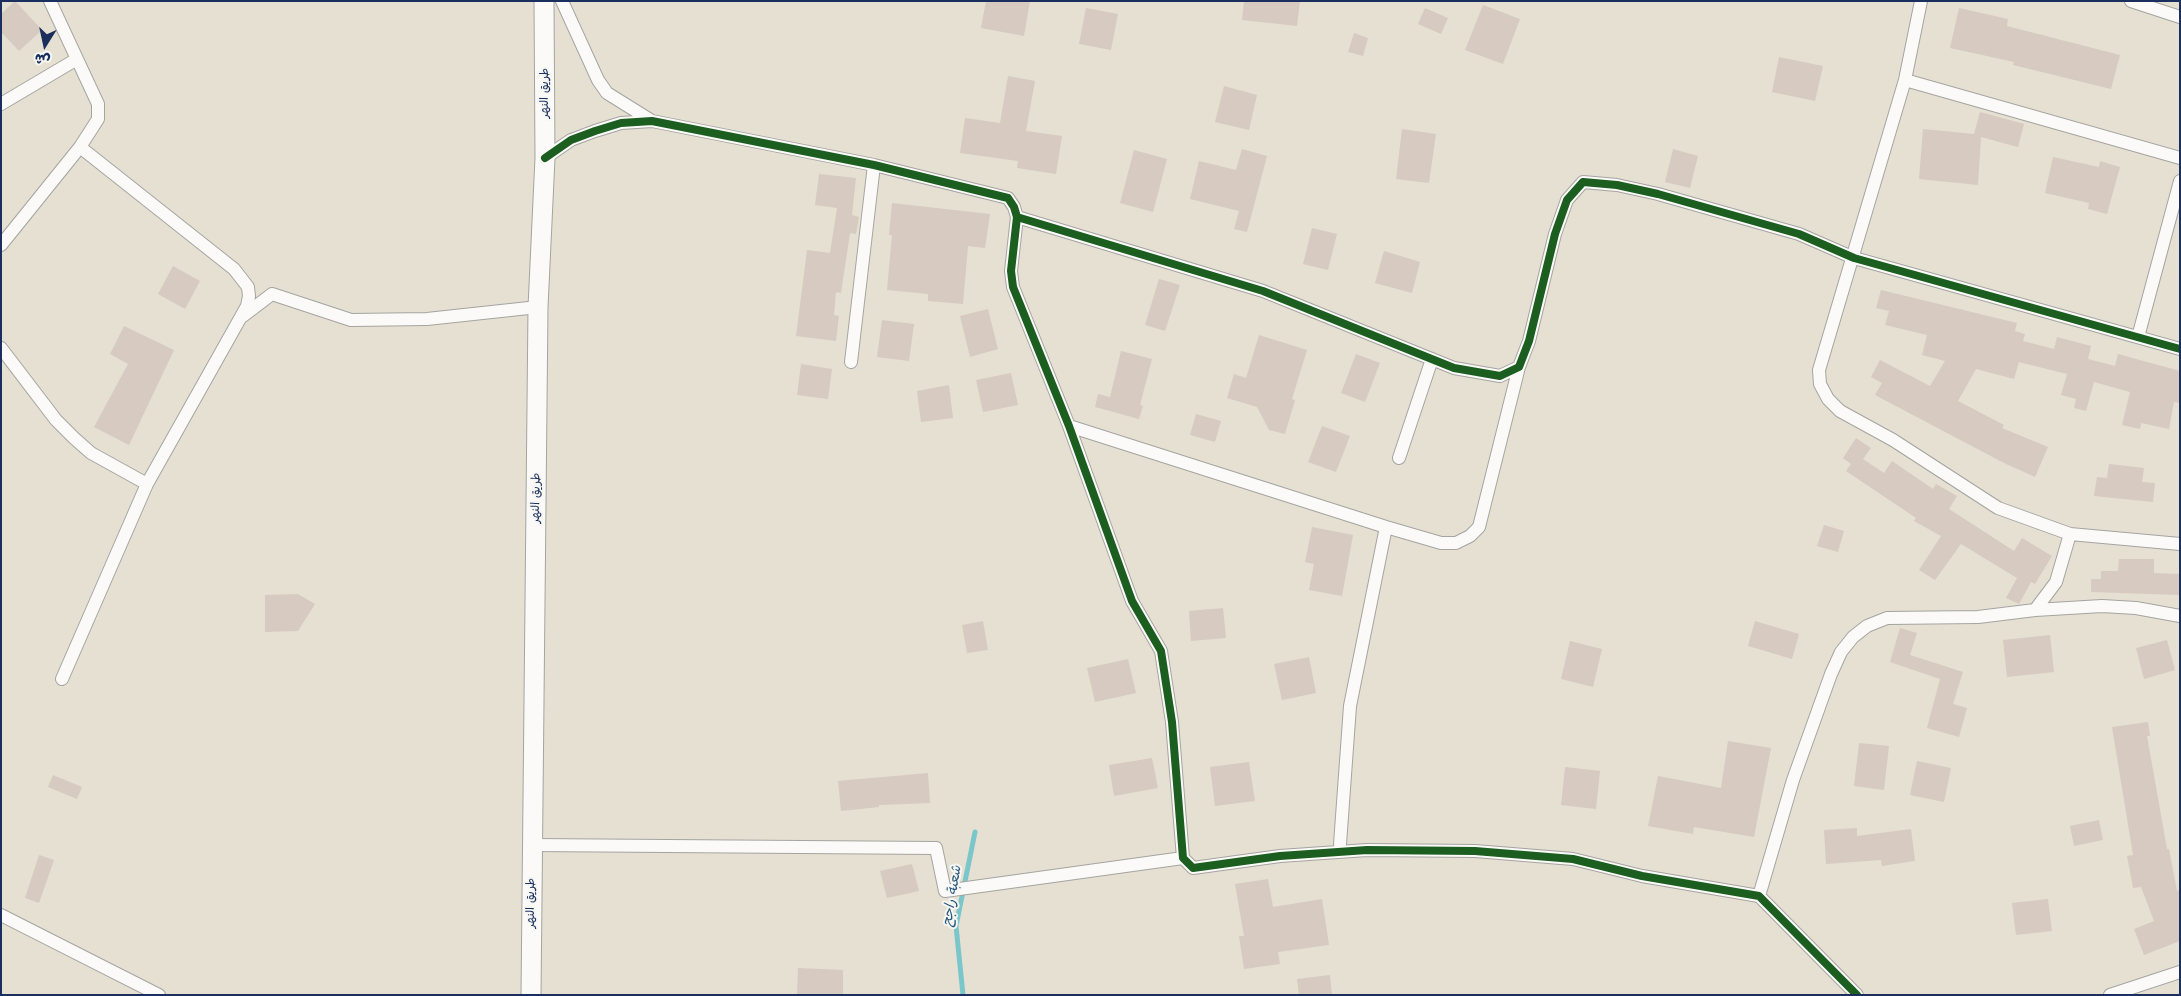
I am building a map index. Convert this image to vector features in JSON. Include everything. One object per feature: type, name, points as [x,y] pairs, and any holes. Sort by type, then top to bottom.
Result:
[{"type":"main road","name":"طريق النهر","points":[[531,995],[538,307],[545,158],[544,1]]},
{"type":"street","points":[[1,245],[80,147],[98,119],[98,104],[50,1]]},
{"type":"street","points":[[562,1],[598,80],[606,93],[652,121]]},
{"type":"street","points":[[1921,1],[1905,80],[1854,258],[1819,370],[1820,384],[1828,399],[1840,411],[1893,440],[1998,508],[2070,534],[2180,544]]},
{"type":"street","points":[[2131,1],[2180,17]]},
{"type":"street","points":[[1,104],[78,59]]},
{"type":"street","points":[[1905,80],[2180,158]]},
{"type":"street","points":[[545,158],[571,140],[594,131],[621,123],[652,121],[874,165],[1008,198],[1014,207],[1017,217],[1011,270],[1013,287],[1069,426],[1132,601],[1161,652],[1172,722],[1183,858],[1193,868],[1280,856],[1368,850],[1475,852],[1573,859],[1642,876],[1759,896],[1857,995]]},
{"type":"street","points":[[62,679],[146,484],[247,306],[249,296],[248,287],[243,279],[80,147]]},
{"type":"street","points":[[851,362],[874,165]]},
{"type":"street","points":[[1069,426],[1386,527],[1441,543],[1456,543],[1470,536],[1478,527],[1519,367],[1529,341],[1541,298],[1555,234],[1567,200],[1583,182],[1617,185],[1658,194],[1799,234],[1854,258],[2180,349]]},
{"type":"street","points":[[2138,337],[2180,182]]},
{"type":"street","points":[[1017,217],[1263,291],[1454,368],[1500,376],[1519,367]]},
{"type":"street","points":[[238,320],[272,294],[351,320],[427,319],[538,307]]},
{"type":"street","points":[[1,348],[56,420],[74,438],[91,453],[146,484]]},
{"type":"street","points":[[1398,458],[1432,359]]},
{"type":"street","points":[[1340,844],[1350,706],[1386,527]]},
{"type":"street","points":[[2035,610],[2056,582],[2070,534]]},
{"type":"street","points":[[1759,896],[1793,780],[1831,674],[1841,652],[1853,637],[1867,626],[1887,618],[1978,617],[2035,610],[2102,606],[2136,608],[2180,616]]},
{"type":"street","points":[[532,845],[936,848],[945,891],[1183,858]]},
{"type":"street","points":[[1,915],[159,995]]},
{"type":"street","points":[[2110,995],[2180,972]]},
{"type":"building","points":[[15,1],[42,30],[19,51],[1,32],[1,14]]},
{"type":"building","points":[[986,1],[1030,1],[1024,36],[981,28]]},
{"type":"building","points":[[1244,1],[1300,1],[1297,26],[1242,20]]},
{"type":"building","points":[[1483,5],[1520,19],[1503,64],[1465,50]]},
{"type":"building","points":[[1086,8],[1118,14],[1111,50],[1079,44]]},
{"type":"building","points":[[1425,8],[1448,18],[1441,34],[1418,24]]},
{"type":"building","points":[[1959,8],[2008,19],[2007,26],[2120,55],[2111,89],[2013,65],[2014,62],[1950,48]]},
{"type":"building","points":[[1354,33],[1368,38],[1363,56],[1348,52]]},
{"type":"building","points":[[1779,57],[1823,66],[1815,101],[1772,92]]},
{"type":"building","points":[[1008,76],[1035,81],[1026,131],[1062,136],[1056,174],[1017,168],[1018,161],[960,153],[965,118],[1000,123]]},
{"type":"building","points":[[1224,86],[1257,95],[1249,130],[1215,122]]},
{"type":"building","points":[[1980,112],[2024,124],[2018,147],[1981,137],[1978,185],[1919,179],[1923,129],[1974,134]]},
{"type":"building","points":[[1402,129],[1436,134],[1429,183],[1396,179]]},
{"type":"building","points":[[1242,149],[1267,156],[1247,232],[1234,229],[1239,211],[1190,199],[1199,161],[1236,170]]},
{"type":"building","points":[[1673,149],[1698,156],[1690,188],[1665,182]]},
{"type":"building","points":[[1134,150],[1167,159],[1153,212],[1120,203]]},
{"type":"building","points":[[2053,157],[2099,167],[2100,161],[2120,167],[2107,214],[2088,209],[2089,203],[2045,193]]},
{"type":"building","points":[[819,174],[856,178],[852,215],[859,217],[856,234],[850,233],[841,293],[836,292],[834,315],[839,316],[836,341],[796,336],[807,250],[830,253],[837,208],[815,205]]},
{"type":"building","points":[[892,203],[990,214],[985,248],[968,246],[963,304],[928,301],[928,294],[887,290],[892,235],[889,235]]},
{"type":"building","points":[[1312,228],[1337,234],[1328,270],[1303,264]]},
{"type":"building","points":[[1384,251],[1420,262],[1412,293],[1375,283]]},
{"type":"building","points":[[173,266],[200,281],[185,309],[158,294]]},
{"type":"building","points":[[1159,279],[1180,285],[1165,331],[1145,325]]},
{"type":"building","points":[[1881,290],[2017,323],[2015,331],[2025,334],[2023,341],[2054,349],[2057,337],[2091,346],[2088,359],[2115,366],[2118,354],[2180,371],[2180,403],[2174,402],[2169,429],[2141,423],[2140,429],[2122,425],[2130,392],[2094,382],[2086,411],[2074,408],[2076,399],[2061,395],[2067,374],[2019,362],[2014,379],[1976,369],[1958,401],[2004,425],[2002,428],[2048,447],[2035,477],[2004,463],[1875,395],[1882,383],[1871,377],[1880,360],[1930,386],[1945,361],[1922,355],[1927,335],[1885,325],[1889,311],[1876,308]]},
{"type":"building","points":[[988,309],[998,349],[970,357],[960,316]]},
{"type":"building","points":[[882,320],[914,324],[909,361],[877,357]]},
{"type":"building","points":[[124,326],[174,350],[129,445],[94,427],[128,364],[110,354]]},
{"type":"building","points":[[1259,335],[1307,350],[1292,399],[1295,400],[1285,434],[1269,430],[1257,407],[1227,398],[1234,374],[1246,378]]},
{"type":"building","points":[[1121,351],[1152,359],[1140,405],[1143,406],[1139,419],[1095,407],[1098,394],[1110,397]]},
{"type":"building","points":[[1356,354],[1380,363],[1365,402],[1341,393]]},
{"type":"building","points":[[801,364],[832,369],[828,399],[797,395]]},
{"type":"building","points":[[1011,373],[1018,405],[983,412],[976,380]]},
{"type":"building","points":[[949,385],[953,418],[921,422],[917,391]]},
{"type":"building","points":[[1196,414],[1221,421],[1215,442],[1190,435]]},
{"type":"building","points":[[1322,426],[1350,436],[1336,472],[1308,462]]},
{"type":"building","points":[[1856,438],[1871,448],[1863,459],[1884,473],[1892,461],[1933,489],[1936,484],[1957,496],[1949,509],[2014,551],[2022,538],[2052,556],[2035,584],[2031,582],[2019,604],[2006,598],[2017,578],[1961,544],[1935,580],[1919,570],[1941,536],[1914,521],[1916,518],[1846,471],[1851,464],[1843,458]]},
{"type":"building","points":[[2109,464],[2144,468],[2142,482],[2155,483],[2153,502],[2094,496],[2097,477],[2107,478]]},
{"type":"building","points":[[1824,525],[1844,531],[1838,552],[1817,546]]},
{"type":"building","points":[[1312,527],[1353,535],[1342,596],[1309,590],[1314,564],[1305,562]]},
{"type":"building","points":[[2119,559],[2154,559],[2154,573],[2180,574],[2180,595],[2091,592],[2091,579],[2101,579],[2101,571],[2118,571]]},
{"type":"building","points":[[298,594],[315,604],[298,631],[265,632],[265,595]]},
{"type":"building","points":[[1223,608],[1226,638],[1191,641],[1189,611]]},
{"type":"building","points":[[983,621],[988,650],[967,653],[962,625]]},
{"type":"building","points":[[1755,621],[1799,634],[1792,659],[1748,646]]},
{"type":"building","points":[[1900,628],[1917,633],[1910,655],[1963,672],[1953,704],[1967,708],[1959,737],[1927,728],[1940,679],[1890,662]]},
{"type":"building","points":[[2050,635],[2054,672],[2007,677],[2003,640]]},
{"type":"building","points":[[2167,640],[2175,670],[2144,679],[2136,648]]},
{"type":"building","points":[[1570,641],[1602,649],[1593,687],[1561,679]]},
{"type":"building","points":[[1309,657],[1316,693],[1282,700],[1274,664]]},
{"type":"building","points":[[1128,659],[1136,693],[1095,702],[1087,668]]},
{"type":"building","points":[[2148,722],[2150,736],[2147,736],[2167,849],[2169,849],[2177,891],[2180,890],[2180,941],[2144,955],[2134,929],[2154,921],[2141,887],[2133,888],[2127,856],[2133,855],[2112,727]]},
{"type":"building","points":[[1728,741],[1771,748],[1754,837],[1694,827],[1693,834],[1648,826],[1658,776],[1721,788]]},
{"type":"building","points":[[1859,743],[1889,746],[1884,790],[1854,786]]},
{"type":"building","points":[[1152,758],[1158,788],[1114,796],[1109,765]]},
{"type":"building","points":[[1917,761],[1951,768],[1944,802],[1910,795]]},
{"type":"building","points":[[1249,762],[1255,801],[1215,806],[1210,767]]},
{"type":"building","points":[[1565,767],[1600,771],[1596,809],[1561,805]]},
{"type":"building","points":[[928,773],[930,803],[879,805],[879,807],[841,811],[838,781]]},
{"type":"building","points":[[53,775],[82,787],[77,799],[48,787]]},
{"type":"building","points":[[2099,820],[2103,840],[2074,846],[2070,826]]},
{"type":"building","points":[[1857,828],[1857,836],[1911,829],[1915,861],[1882,866],[1881,860],[1826,864],[1824,830]]},
{"type":"building","points":[[39,855],[54,860],[39,903],[25,898]]},
{"type":"building","points":[[912,864],[919,891],[887,898],[880,871]]},
{"type":"building","points":[[1268,879],[1273,907],[1322,899],[1329,945],[1278,952],[1280,964],[1244,969],[1239,936],[1244,936],[1235,884]]},
{"type":"building","points":[[2048,899],[2052,931],[2016,935],[2012,903]]},
{"type":"building","points":[[798,968],[843,970],[843,995],[797,995]]},
{"type":"building","points":[[1330,975],[1332,995],[1299,995],[1297,979]]},
{"type":"waterway","name":"شعبة راجح","points":[[963,995],[956,926],[975,832]]},
{"type":"cycle path","points":[[545,158],[571,140],[595,131],[621,123],[652,121],[874,165],[1008,198],[1014,207],[1017,217],[1263,291],[1454,368],[1500,376],[1519,367],[1529,341],[1555,234],[1567,200],[1583,182],[1617,185],[1658,194],[1799,234],[1854,258],[2180,349]]},
{"type":"cycle path","points":[[1017,217],[1011,271],[1013,287],[1069,426],[1132,601],[1161,651],[1172,722],[1183,858],[1193,868],[1280,856],[1367,850],[1475,851],[1573,859],[1642,876],[1759,896],[1857,995]]}]
